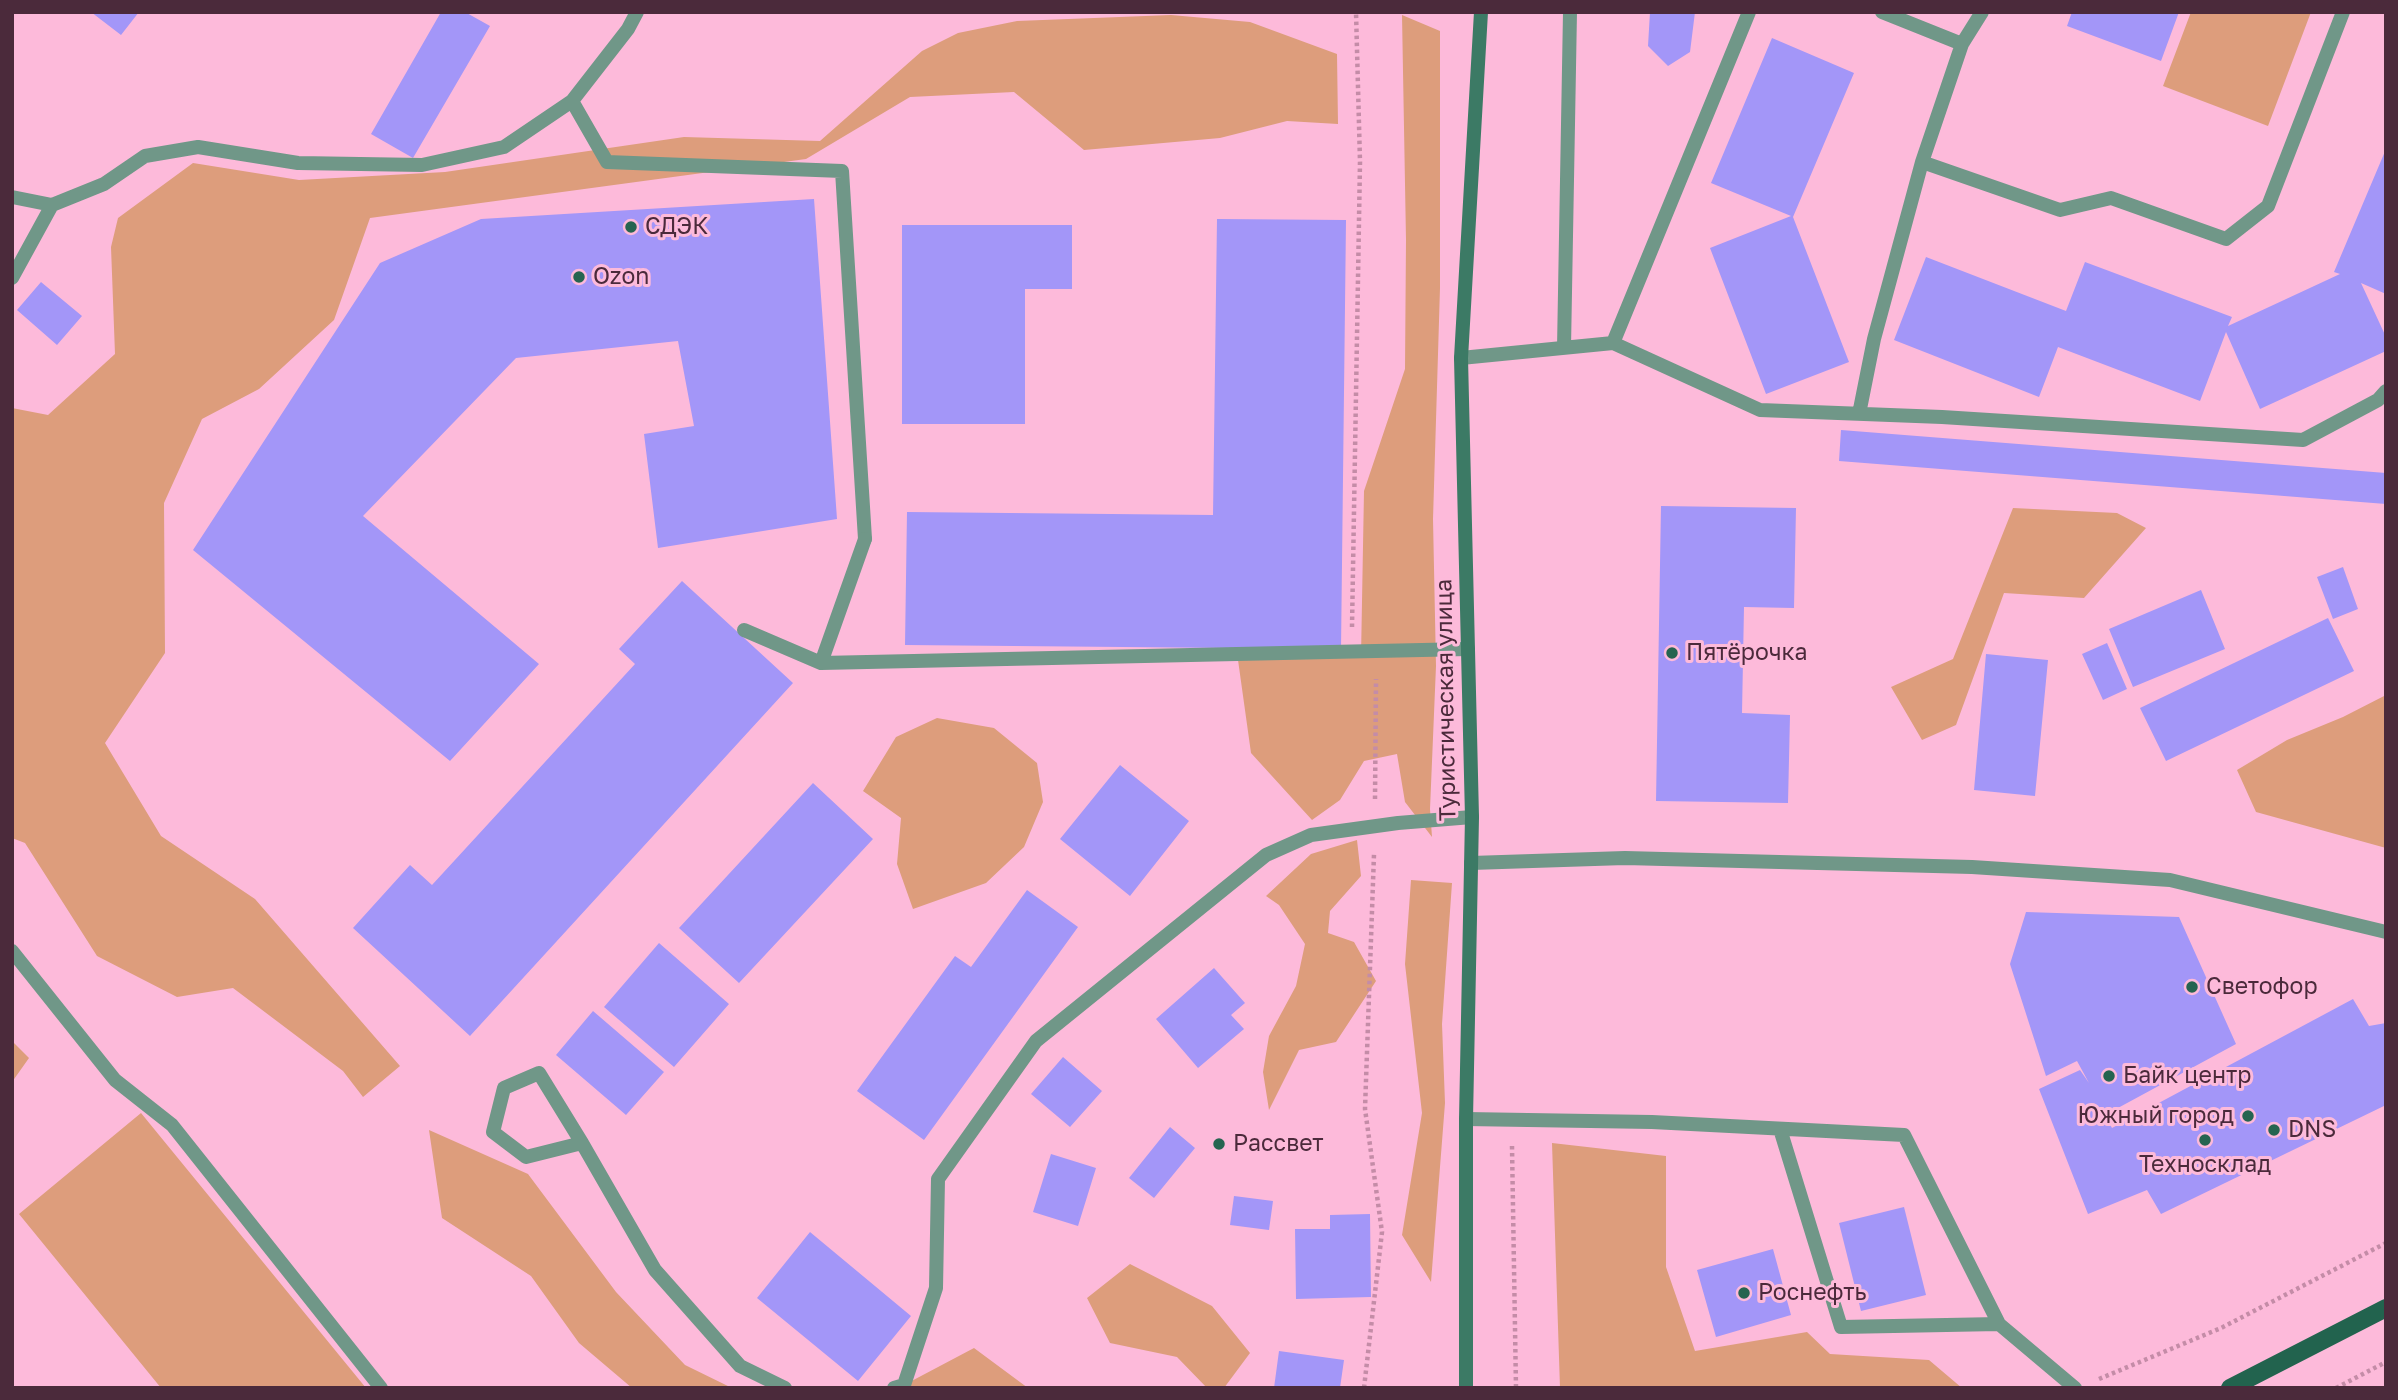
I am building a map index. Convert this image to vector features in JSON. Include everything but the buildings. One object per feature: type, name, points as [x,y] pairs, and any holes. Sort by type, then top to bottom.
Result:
[{"type":"main road","points":[[2230,1388],[2386,1308]]},
{"type":"street","points":[[12,197],[52,205],[104,184],[145,156],[198,148],[298,163],[422,165],[504,147],[572,101],[628,29],[637,12]]},
{"type":"street","name":"Туристическая улица","points":[[1466,1388],[1466,1119],[1472,817],[1461,358],[1481,12]]},
{"type":"street","points":[[1564,348],[1570,12]]},
{"type":"street","points":[[1612,344],[1749,12]]},
{"type":"street","points":[[1882,12],[1962,44]]},
{"type":"street","points":[[1859,414],[1874,339],[1922,162],[1962,44],[1982,12]]},
{"type":"street","points":[[1922,162],[2060,210],[2111,198],[2226,239],[2268,206],[2343,12]]},
{"type":"street","points":[[572,101],[607,162],[842,171],[865,539],[821,663]]},
{"type":"street","points":[[12,278],[52,205]]},
{"type":"street","points":[[1461,358],[1612,344],[1760,410],[1941,417],[2303,440],[2378,400],[2386,391]]},
{"type":"street","points":[[744,630],[821,663],[1468,649]]},
{"type":"street","points":[[894,1388],[904,1385],[936,1288],[938,1179],[1036,1041],[1266,855],[1311,835],[1472,817]]},
{"type":"street","points":[[1471,863],[1625,858],[1972,867],[2170,880],[2386,932]]},
{"type":"street","points":[[12,950],[115,1080],[172,1125],[381,1388]]},
{"type":"street","points":[[582,1143],[526,1157],[493,1132],[504,1088],[540,1073],[582,1143],[654,1270],[740,1366],[785,1388]]},
{"type":"street","points":[[1466,1119],[1652,1122],[1904,1135],[1999,1324],[2075,1388]]},
{"type":"street","points":[[1780,1129],[1841,1326],[1999,1324]]},
{"type":"path","points":[[1356,12],[1360,162],[1352,635],[1376,650],[1375,826],[1365,1109],[1382,1232],[1364,1388]]},
{"type":"path","points":[[1512,1120],[1516,1388]]},
{"type":"path","points":[[2090,1383],[2221,1328],[2386,1243]]},
{"type":"path","points":[[2336,1388],[2386,1362]]},
{"type":"shaded area","points":[[2191,12],[2311,12],[2268,126],[2163,86]]},
{"type":"shaded area","points":[[1171,15],[1250,22],[1337,54],[1338,124],[1287,121],[1220,138],[1084,150],[1014,92],[910,97],[806,159],[370,218],[334,320],[259,389],[202,419],[164,503],[165,653],[105,743],[161,836],[255,899],[400,1066],[363,1097],[343,1071],[233,988],[177,997],[97,956],[25,843],[12,838],[12,408],[48,415],[115,354],[111,247],[118,218],[193,163],[299,180],[445,172],[684,137],[820,141],[922,51],[958,33],[1017,21]]},
{"type":"shaded area","points":[[1402,15],[1440,31],[1440,288],[1433,519],[1436,666],[1430,809],[1432,837],[1405,802],[1397,754],[1364,761],[1340,800],[1312,820],[1251,753],[1238,660],[1361,657],[1364,491],[1405,369]]},
{"type":"shaded area","points":[[2013,508],[2117,513],[2146,528],[2084,598],[2004,593],[1956,725],[1922,740],[1891,687],[1953,659]]},
{"type":"shaded area","points":[[2386,695],[2386,848],[2256,812],[2237,770],[2287,740],[2343,717]]},
{"type":"shaded area","points":[[937,718],[994,728],[1037,763],[1043,802],[1024,847],[986,883],[913,909],[897,864],[901,818],[863,791],[896,737]]},
{"type":"shaded area","points":[[1357,840],[1361,876],[1330,911],[1328,933],[1354,942],[1376,981],[1336,1042],[1299,1050],[1269,1110],[1263,1072],[1269,1036],[1296,986],[1305,944],[1279,905],[1266,896],[1311,854]]},
{"type":"shaded area","points":[[1411,880],[1452,883],[1442,1024],[1445,1103],[1431,1282],[1402,1235],[1422,1113],[1405,964]]},
{"type":"shaded area","points":[[12,1041],[29,1058],[12,1082]]},
{"type":"shaded area","points":[[141,1113],[366,1388],[161,1388],[19,1214]]},
{"type":"shaded area","points":[[429,1130],[528,1174],[616,1292],[685,1365],[732,1388],[632,1388],[579,1343],[531,1276],[442,1218]]},
{"type":"shaded area","points":[[1552,1143],[1666,1156],[1666,1267],[1695,1351],[1807,1332],[1830,1354],[1929,1360],[1962,1388],[1560,1388]]},
{"type":"shaded area","points":[[1130,1264],[1212,1306],[1250,1353],[1224,1388],[1207,1388],[1177,1357],[1110,1343],[1087,1298]]},
{"type":"shaded area","points":[[974,1348],[1028,1388],[902,1388],[904,1385]]},
{"type":"place","name":"СДЭК","points":[[631,227]]},
{"type":"place","name":"Ozon","points":[[579,277]]},
{"type":"place","name":"Пятёрочка","points":[[1672,653]]},
{"type":"place","name":"Светофор","points":[[2192,987]]},
{"type":"place","name":"Байк центр","points":[[2109,1076]]},
{"type":"place","name":"Южный город","points":[[2248,1116]]},
{"type":"place","name":"DNS","points":[[2274,1130]]},
{"type":"place","name":"Техносклад","points":[[2205,1140]]},
{"type":"place","name":"Рассвет","points":[[1219,1144]]},
{"type":"place","name":"Роснефть","points":[[1744,1293]]}]
